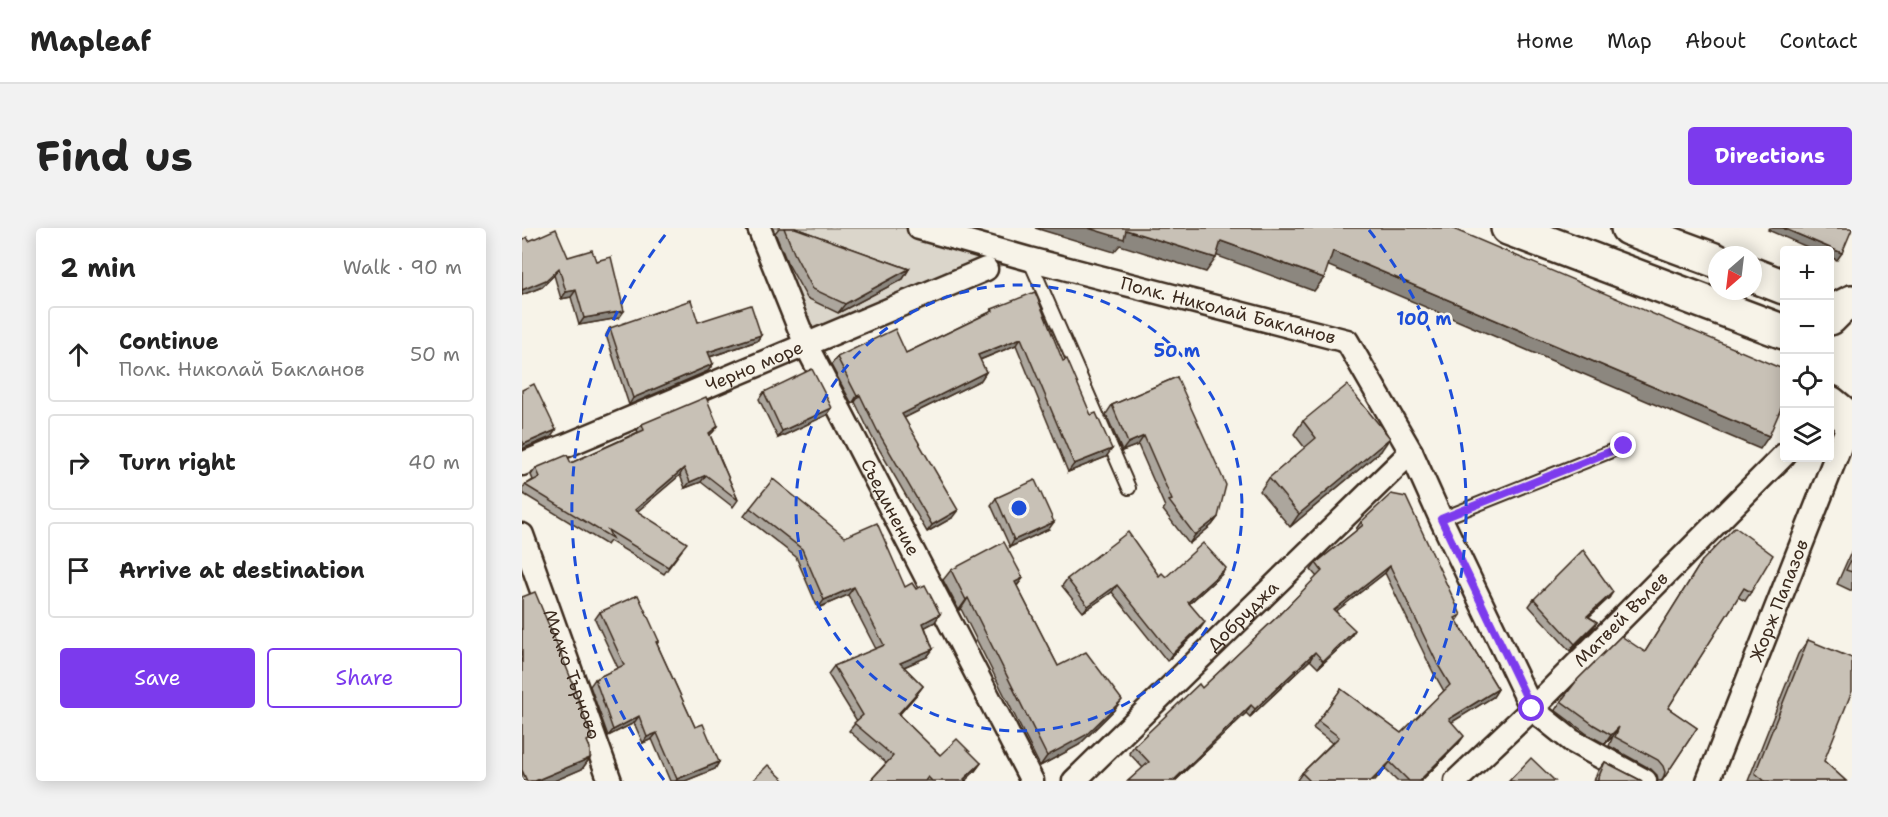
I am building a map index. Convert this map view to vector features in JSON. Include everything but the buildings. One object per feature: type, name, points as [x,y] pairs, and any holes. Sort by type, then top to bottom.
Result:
[{"type":"main road","points":[[1508,228],[1780,330]]},
{"type":"main road","points":[[1628,228],[1699,247]]},
{"type":"main road","points":[[1762,278],[1780,284]]},
{"type":"street","name":"Съединение","points":[[759,228],[806,345],[1032,781]]},
{"type":"street","points":[[919,228],[1029,259]]},
{"type":"street","name":"Полк. Николай Бакланов","points":[[1029,259],[1347,342],[1411,452],[1532,709],[1572,741],[1645,781]]},
{"type":"street","name":"Черно море","points":[[522,464],[986,269]]},
{"type":"street","name":"Жорж Папазов","points":[[1708,781],[1839,412]]},
{"type":"street","name":"Добруджа","points":[[1074,781],[1411,452]]},
{"type":"street","name":"Матвей Вълев","points":[[1456,781],[1532,709],[1780,459]]},
{"type":"street","name":"Малко Търново","points":[[522,535],[610,781]]},
{"type":"lane","points":[[1029,259],[1129,488]]},
{"type":"lane","points":[[1441,519],[1624,446]]},
{"type":"shaded area","points":[[759,228],[919,228],[1029,259],[986,269],[806,345]]},
{"type":"route","points":[[1532,709],[1441,519],[1624,446]]}]
